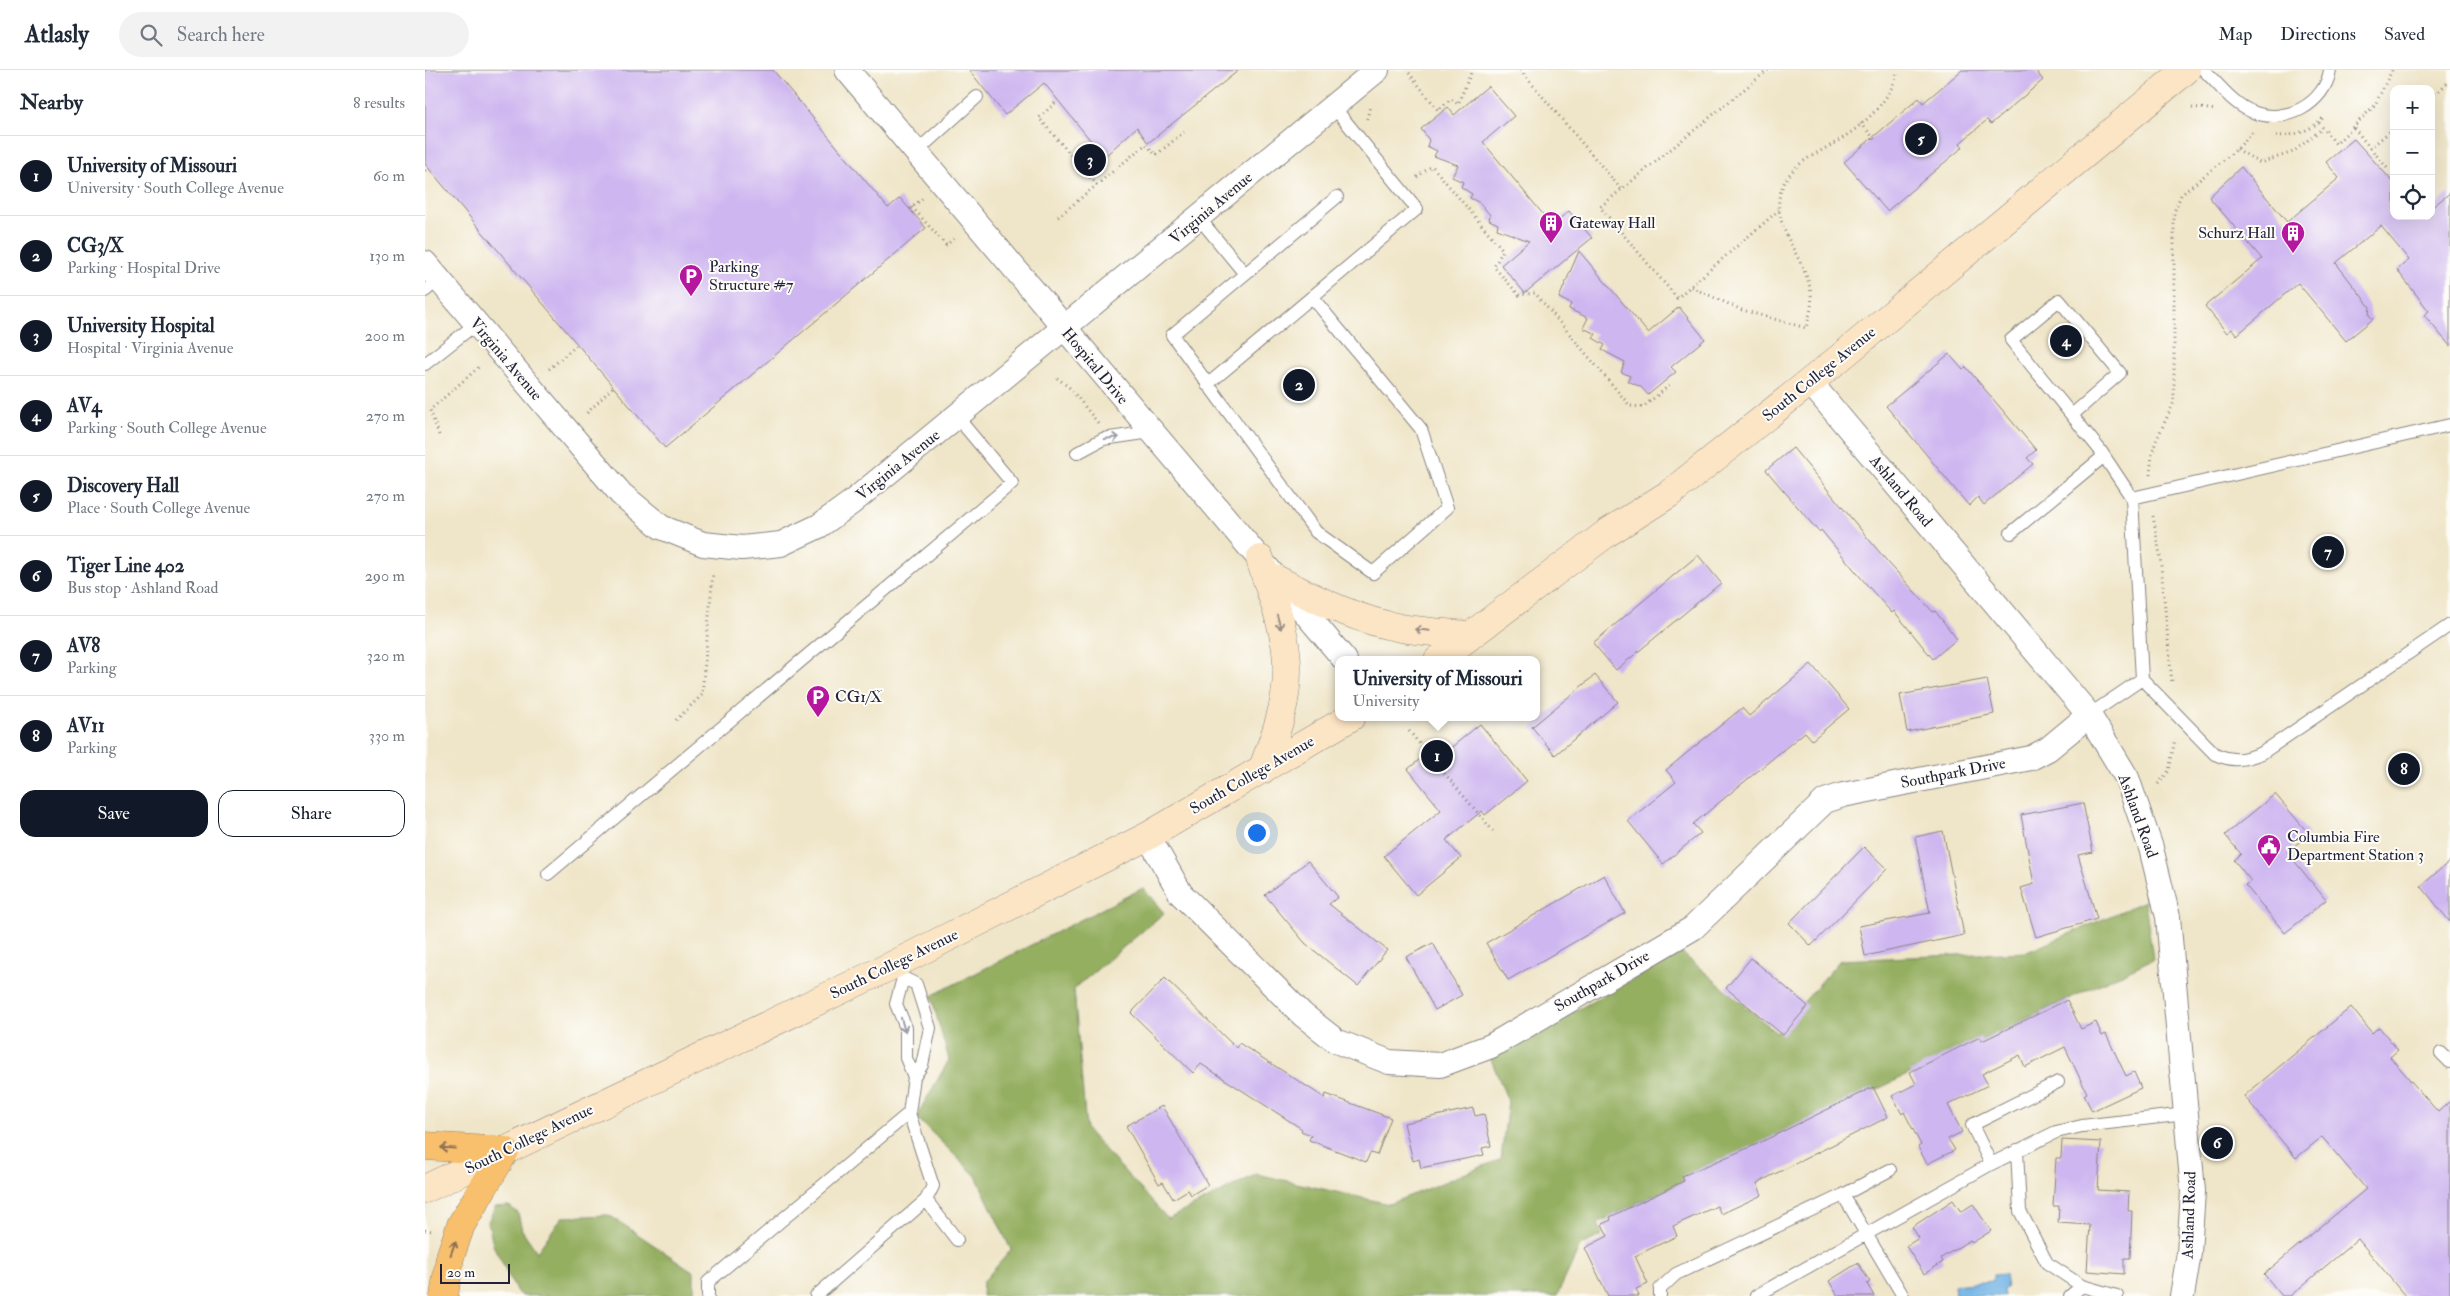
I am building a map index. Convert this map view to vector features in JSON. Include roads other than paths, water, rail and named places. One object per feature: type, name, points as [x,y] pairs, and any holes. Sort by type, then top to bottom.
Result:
[{"type":"main road","name":"South College Avenue","points":[[1444,656],[1607,534],[1669,494],[1810,382],[2186,70]]},
{"type":"main road","points":[[1268,569],[1329,606],[1367,619],[1402,628],[1470,635]]},
{"type":"main road","points":[[1262,770],[1283,711],[1287,665],[1268,569]]},
{"type":"main road","name":"South College Avenue","points":[[425,1189],[900,971],[1148,836],[1344,721]]},
{"type":"main road","points":[[425,1146],[505,1151],[461,1225],[450,1257],[444,1296]]},
{"type":"street","name":"Hospital Drive","points":[[847,70],[1342,656]]},
{"type":"street","name":"Virginia Avenue","points":[[430,278],[477,323],[621,494],[661,527],[703,544],[742,548],[781,544],[819,526],[851,503],[1377,70]]},
{"type":"street","name":"Ashland Road","points":[[1810,382],[2089,715],[2127,778],[2151,848],[2168,917],[2193,1191],[2189,1253],[2182,1296]]},
{"type":"street","name":"Southpark Drive","points":[[1148,836],[1181,894],[1303,1014],[1336,1041],[1389,1062],[1440,1065],[1491,1046],[1693,928],[1825,801],[1843,795],[2031,758],[2048,749],[2089,715]]},
{"type":"lane","points":[[2204,70],[2234,100],[2253,112],[2271,116],[2288,114],[2306,107],[2320,94],[2329,70]]},
{"type":"lane","points":[[915,152],[977,97]]},
{"type":"lane","points":[[1207,385],[1417,208],[1333,106]]},
{"type":"lane","points":[[1312,298],[1421,429],[1447,508],[1373,573],[1316,532],[1172,335],[1337,197]]},
{"type":"lane","points":[[1199,218],[1245,274]]},
{"type":"lane","points":[[2072,415],[2121,373],[2059,300],[2011,340],[2104,456],[2131,498],[2142,680],[2215,754],[2229,760],[2245,760],[2262,753],[2450,625]]},
{"type":"lane","points":[[425,364],[477,323]]},
{"type":"lane","points":[[548,874],[1012,483],[957,416]]},
{"type":"lane","points":[[2131,498],[2450,425]]},
{"type":"lane","points":[[1077,453],[1103,439],[1151,432]]},
{"type":"lane","points":[[2011,533],[2104,456]]},
{"type":"lane","points":[[2089,715],[2142,680]]},
{"type":"lane","points":[[900,971],[896,1004],[905,1028],[906,1058],[914,1077]]},
{"type":"lane","points":[[816,1296],[926,1200],[933,1186],[909,1113],[914,1077],[922,1065],[930,1028],[916,984],[900,971]]},
{"type":"lane","points":[[1991,1164],[1972,1125],[2058,1082]]},
{"type":"lane","points":[[708,1296],[708,1282],[909,1113]]},
{"type":"lane","points":[[1756,1296],[1991,1164],[2056,1132],[2082,1126],[2186,1114]]},
{"type":"lane","points":[[2017,1150],[2020,1211],[2047,1262],[2082,1286],[2117,1296]]},
{"type":"lane","points":[[1660,1296],[1660,1289],[1676,1274],[1843,1195],[1890,1170]]},
{"type":"lane","points":[[1843,1195],[1903,1296]]},
{"type":"lane","points":[[926,1200],[957,1240]]},
{"type":"lane","points":[[2070,1296],[2082,1286]]},
{"type":"water","points":[[2005,1274],[2007,1288],[2003,1289],[2004,1296],[1955,1296],[1954,1285],[1993,1281],[1993,1275]]},
{"type":"place","name":"Discovery Hall","points":[[1921,139]]},
{"type":"place","name":"University Hospital","points":[[1090,160]]},
{"type":"place","name":"Gateway Hall","points":[[1551,244]]},
{"type":"place","name":"Schurz Hall","points":[[2293,254]]},
{"type":"place","name":"Parking Structure #7","points":[[691,297]]},
{"type":"place","name":"AV4","points":[[2066,341]]},
{"type":"place","name":"CG3/X","points":[[1299,385]]},
{"type":"place","name":"AV8","points":[[2328,552]]},
{"type":"place","name":"CG1/X","points":[[818,718]]},
{"type":"place","name":"University of Missouri","points":[[1437,756]]},
{"type":"place","name":"AV11","points":[[2404,769]]},
{"type":"place","name":"Columbia Fire Department Station 3","points":[[2269,867]]},
{"type":"place","name":"Tiger Line 402","points":[[2217,1143]]}]
